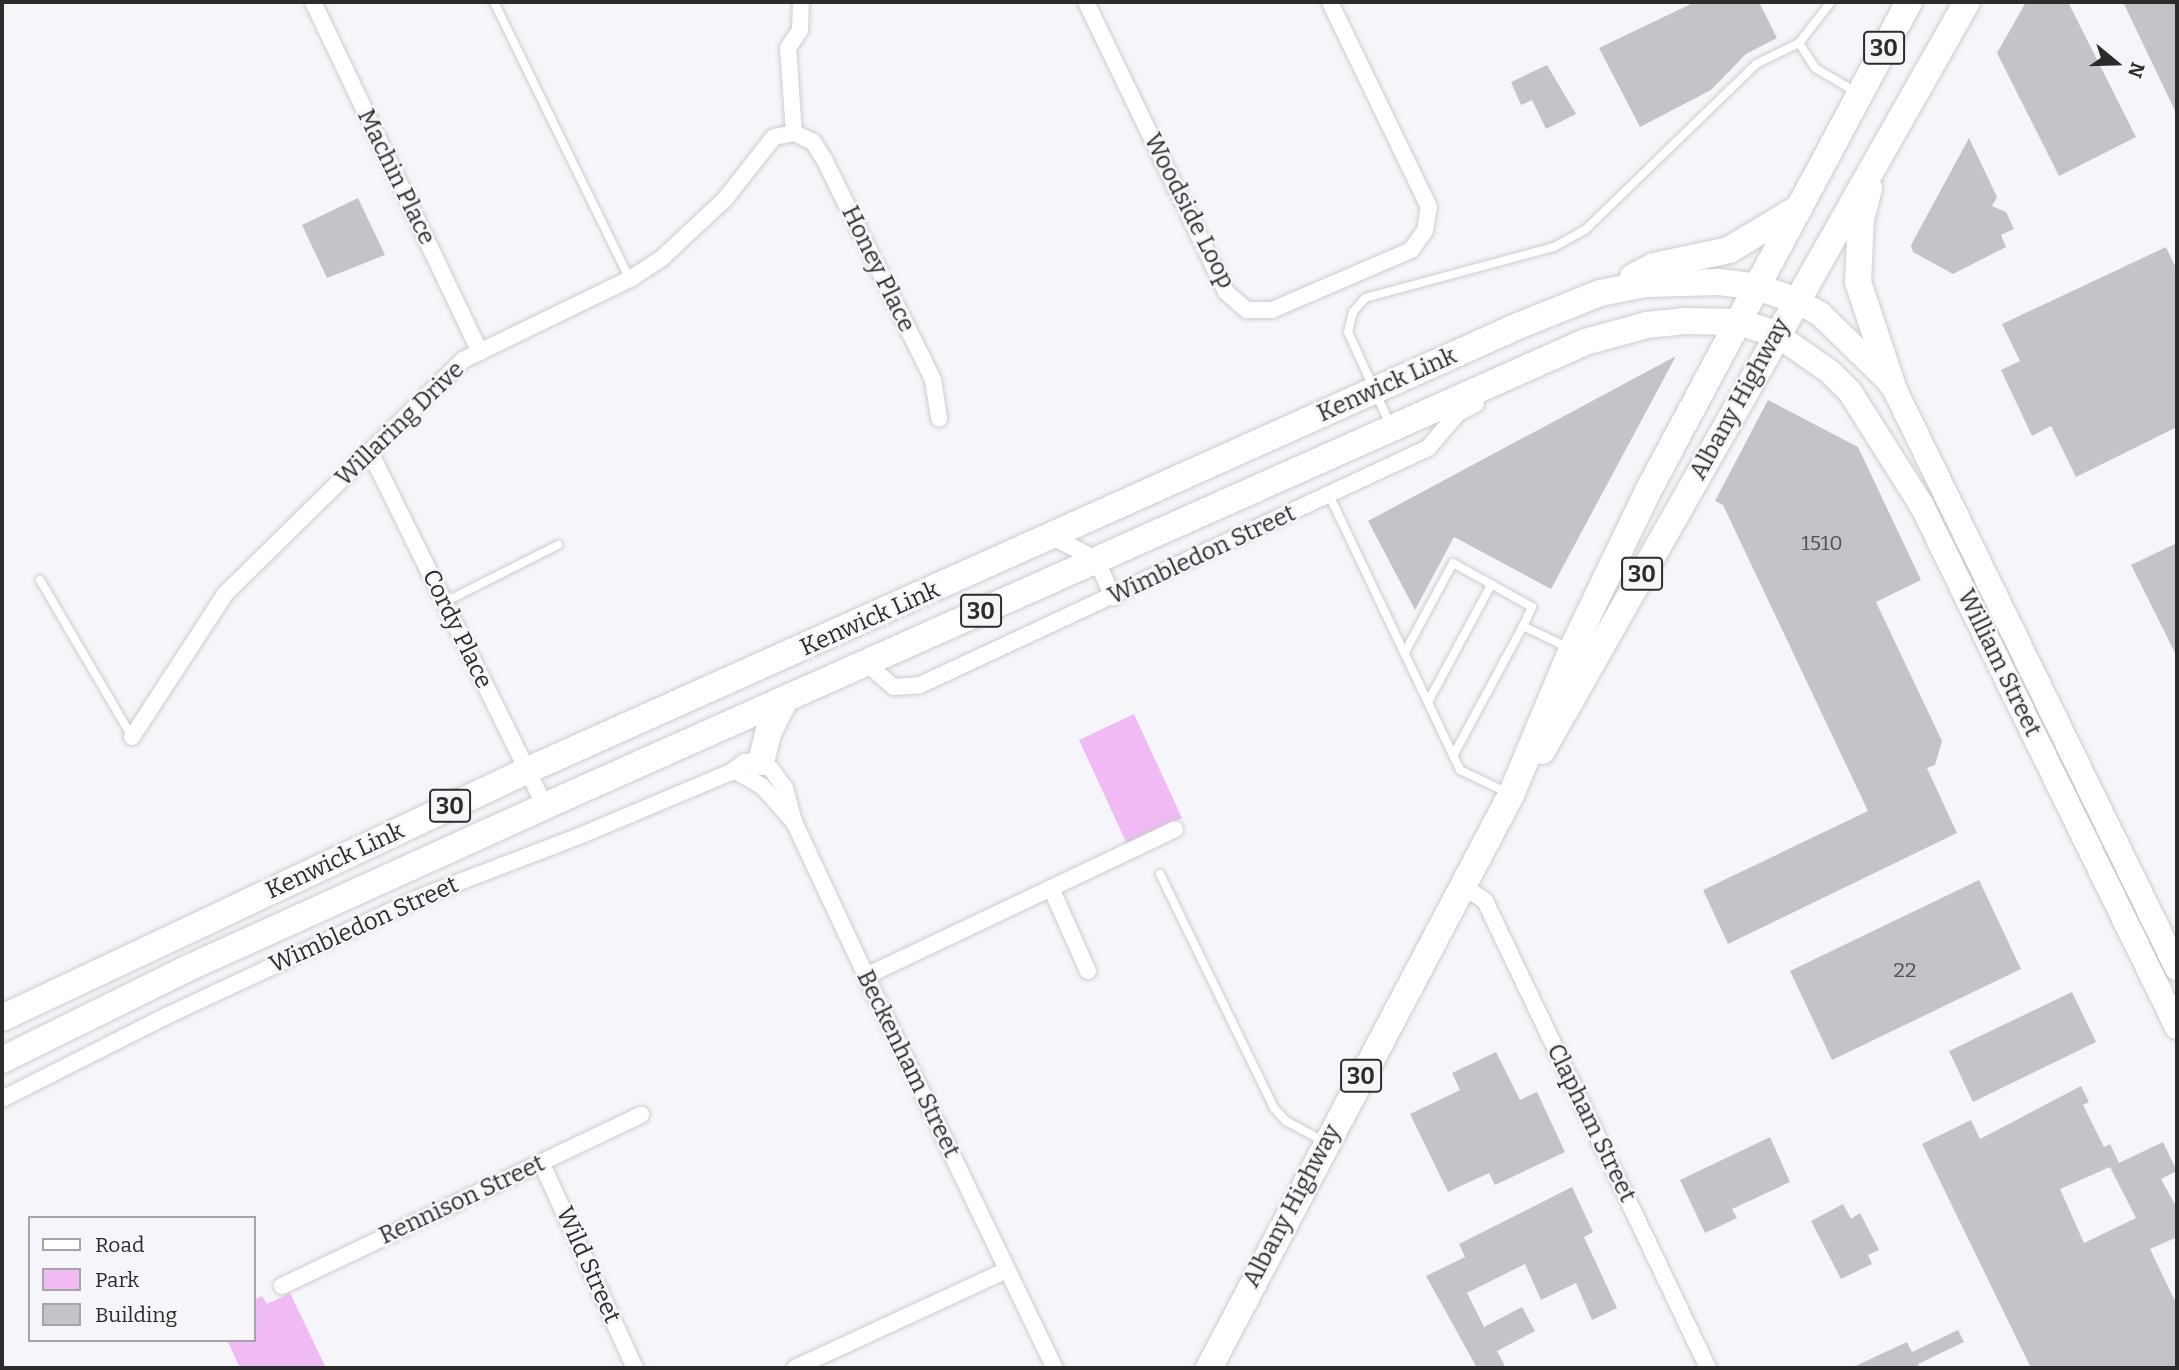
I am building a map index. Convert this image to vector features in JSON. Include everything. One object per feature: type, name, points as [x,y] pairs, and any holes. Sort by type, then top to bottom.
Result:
[{"type":"highway","name":"Albany Highway","points":[[1208,1365],[1511,795],[1572,649],[1648,491],[1909,2]]},
{"type":"highway","name":"Albany Highway","points":[[1511,795],[1553,735],[1795,300],[1967,2]]},
{"type":"highway","points":[[1877,159],[1861,219],[1858,282],[1892,384]]},
{"type":"highway","points":[[1600,293],[1654,266],[1729,250],[1800,207]]},
{"type":"highway","name":"Kenwick Link","points":[[2,1018],[526,771],[1054,538],[1373,391],[1600,293],[1691,280],[1758,287],[1795,300]]},
{"type":"highway","name":"Kenwick Link","points":[[2,1060],[184,970],[545,806],[1391,426],[1585,342],[1647,325],[1739,322],[1776,334]]},
{"type":"highway","points":[[761,762],[768,733],[786,698]]},
{"type":"main road","name":"William Street","points":[[1795,300],[1820,314],[1892,384],[2177,968]]},
{"type":"main road","name":"William Street","points":[[1776,334],[1822,365],[1850,392],[1923,506],[2177,1027]]},
{"type":"street","name":"Machin Place","points":[[313,2],[480,352]]},
{"type":"street","points":[[794,133],[788,48],[800,30],[801,2]]},
{"type":"street","name":"Woodside Loop","points":[[1086,2],[1226,292],[1247,310],[1272,310],[1411,250],[1425,232],[1429,208],[1330,2]]},
{"type":"street","name":"Willaring Drive","points":[[132,737],[226,593],[463,360],[630,279],[698,227],[774,137],[794,133]]},
{"type":"street","name":"Honey Place","points":[[794,133],[813,142],[824,159],[933,380],[939,419]]},
{"type":"street","name":"Wimbledon Street","points":[[866,663],[894,687],[912,688],[1113,597],[1428,448],[1458,413],[1503,390],[1522,369]]},
{"type":"street","name":"Cordy Place","points":[[370,452],[545,806]]},
{"type":"street","points":[[1054,538],[1096,559],[1113,597]]},
{"type":"street","name":"Wimbledon Street","points":[[2,1099],[166,1016],[424,896],[734,770],[745,762],[761,762]]},
{"type":"street","name":"Beckenham Street","points":[[761,762],[780,780],[794,822],[866,976],[1055,1368]]},
{"type":"street","points":[[734,770],[762,786],[794,822]]},
{"type":"street","points":[[866,976],[1175,829]]},
{"type":"street","name":"Clapham Street","points":[[1463,886],[1485,901],[1708,1368]]},
{"type":"street","points":[[1051,888],[1088,971]]},
{"type":"street","name":"Rennison Street","points":[[282,1286],[641,1115]]},
{"type":"street","name":"Wild Street","points":[[541,1162],[635,1368]]},
{"type":"street","points":[[795,1368],[1007,1270]]},
{"type":"lane","points":[[494,2],[630,279]]},
{"type":"lane","points":[[1391,426],[1348,332],[1353,312],[1365,298],[1554,247],[1585,230],[1756,64],[1799,43],[1830,2]]},
{"type":"lane","points":[[1799,43],[1815,68],[1859,94]]},
{"type":"lane","points":[[1329,495],[1460,770],[1511,795]]},
{"type":"lane","points":[[445,602],[558,545]]},
{"type":"lane","points":[[1405,652],[1453,564],[1532,607],[1453,756]]},
{"type":"lane","points":[[40,580],[132,737]]},
{"type":"lane","points":[[1428,702],[1491,585]]},
{"type":"lane","points":[[1523,626],[1572,649]]},
{"type":"lane","points":[[1160,874],[1274,1108],[1286,1121],[1326,1142]]},
{"type":"green space","points":[[1134,714],[1182,818],[1127,844],[1079,740]]},
{"type":"green space","points":[[290,1293],[326,1368],[240,1368],[228,1342],[256,1342],[256,1299],[262,1296],[267,1304]]},
{"type":"building","points":[[1695,2],[1759,2],[1777,38],[1746,54],[1711,90],[1640,127],[1599,48]]},
{"type":"building","points":[[2026,2],[2068,2],[2136,137],[2059,176],[1997,53]]},
{"type":"building","points":[[2123,2],[2177,2],[2177,115]]},
{"type":"building","points":[[1547,65],[1576,114],[1546,129],[1532,100],[1521,105],[1511,82]]},
{"type":"building","points":[[1969,138],[1997,197],[1992,206],[2006,212],[2014,229],[2001,235],[2006,247],[1953,274],[1913,252],[1911,245]]},
{"type":"building","points":[[358,198],[385,255],[327,278],[302,225]]},
{"type":"building","points":[[2166,247],[2177,270],[2177,427],[2076,477],[2051,426],[2032,436],[2001,370],[2020,361],[2002,324]]},
{"type":"building","points":[[1676,356],[1551,589],[1454,537],[1415,610],[1368,521]]},
{"type":"building","points":[[1768,400],[1858,447],[1921,580],[1876,602],[1942,741],[1935,765],[1927,768],[1957,833],[1728,944],[1703,890],[1868,811],[1723,505],[1715,501]]},
{"type":"building","points":[[2177,543],[2177,657],[2131,565]]},
{"type":"building","points":[[1979,880],[2021,969],[1832,1060],[1790,971]]},
{"type":"building","points":[[2072,992],[2096,1042],[1973,1102],[1949,1051]]},
{"type":"building","points":[[1496,1052],[1520,1100],[1537,1092],[1565,1152],[1495,1185],[1489,1173],[1448,1192],[1410,1114],[1460,1090],[1452,1073]]},
{"type":"building","points":[[2081,1086],[2089,1102],[2083,1105],[2104,1147],[2110,1144],[2119,1163],[2163,1142],[2177,1171],[2161,1179],[2177,1208],[2177,1237],[2150,1249],[2177,1305],[2177,1368],[2031,1368],[1922,1144],[1971,1120],[1980,1139]],"holes":[[[2110,1167],[2136,1218],[2084,1243],[2060,1189]]]},
{"type":"building","points":[[1770,1137],[1790,1182],[1732,1209],[1737,1218],[1705,1233],[1680,1180]]},
{"type":"building","points":[[1572,1187],[1593,1232],[1584,1237],[1617,1308],[1592,1320],[1576,1283],[1541,1300],[1525,1264],[1467,1293],[1484,1327],[1522,1307],[1535,1331],[1497,1351],[1506,1368],[1477,1368],[1426,1276],[1465,1257],[1459,1244]]},
{"type":"building","points":[[1843,1204],[1851,1219],[1860,1213],[1879,1250],[1868,1255],[1872,1264],[1841,1279],[1811,1221]]},
{"type":"building","points":[[1958,1330],[1964,1342],[1918,1364],[1920,1368],[1851,1368],[1907,1342],[1912,1352]]}]
